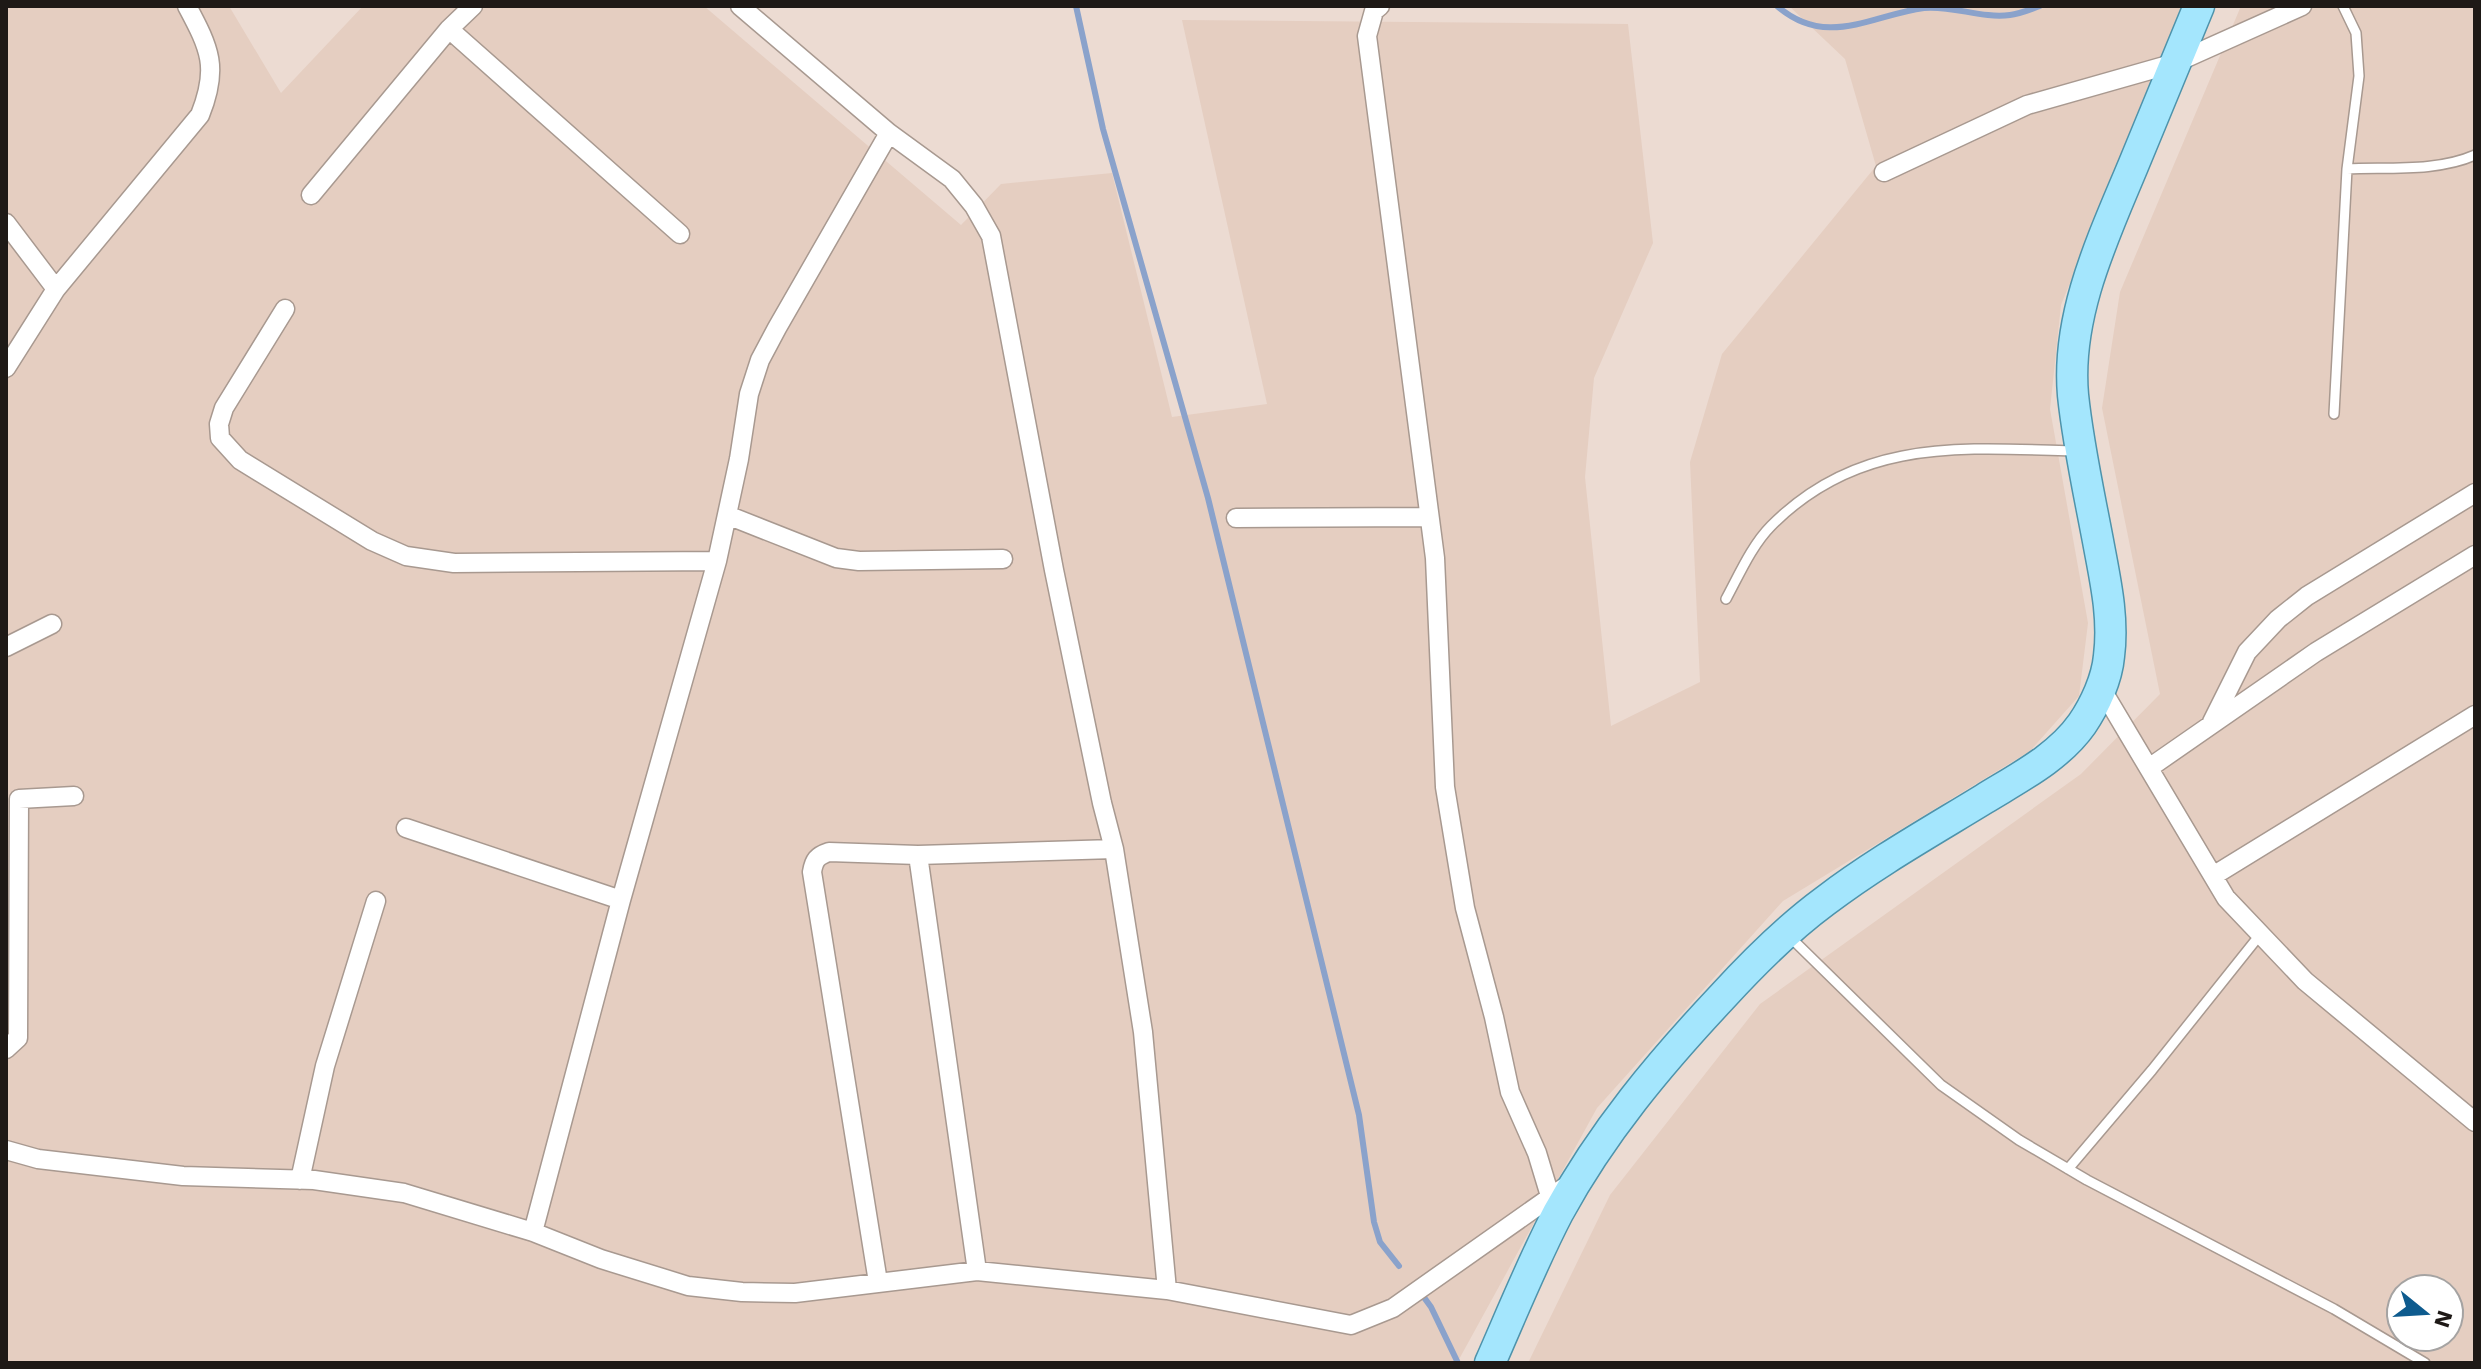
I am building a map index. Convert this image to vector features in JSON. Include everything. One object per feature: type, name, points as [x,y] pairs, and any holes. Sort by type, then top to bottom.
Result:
[{"type":"main road","points":[[1490,1363],[1539,1254],[1578,1178],[1613,1124],[1705,1015],[1785,932],[1870,869],[2032,769],[2061,747],[2082,724],[2101,688],[2109,659],[2111,624],[2073,392],[2072,357],[2076,324],[2108,227],[2199,6]]},
{"type":"street","points":[[6,368],[56,289],[200,115],[211,89],[212,68],[201,33],[187,6]]},
{"type":"street","points":[[311,195],[449,29],[473,6]]},
{"type":"street","points":[[740,6],[889,133],[952,179],[974,206],[991,236],[1054,570],[1114,849],[1143,1032],[1167,1290]]},
{"type":"street","points":[[1380,6],[1374,11],[1367,36],[1435,558],[1445,787],[1465,908],[1510,1092],[1537,1153],[1550,1196]]},
{"type":"street","points":[[1884,172],[2027,105],[2175,63],[2302,6]]},
{"type":"street","points":[[449,29],[680,234]]},
{"type":"street","points":[[533,1232],[621,900],[717,561],[749,394],[760,360],[889,133]]},
{"type":"street","points":[[6,223],[56,289]]},
{"type":"street","points":[[285,309],[224,408],[219,424],[220,438],[240,460],[372,541],[406,556],[454,563],[717,561]]},
{"type":"street","points":[[2211,725],[2247,652],[2278,619],[2307,596],[2475,493]]},
{"type":"street","points":[[727,515],[836,558],[859,561],[1003,559]]},
{"type":"street","points":[[1236,518],[1429,517]]},
{"type":"street","points":[[2149,768],[2316,652],[2475,555]]},
{"type":"street","points":[[6,647],[52,624]]},
{"type":"street","points":[[2101,688],[2226,898],[2305,981],[2475,1122]]},
{"type":"street","points":[[2213,876],[2475,715]]},
{"type":"street","points":[[6,1049],[18,1038],[19,799],[74,796]]},
{"type":"street","points":[[406,828],[621,900]]},
{"type":"street","points":[[878,1282],[812,872],[814,862],[818,855],[829,852],[918,855],[1114,849]]},
{"type":"street","points":[[918,855],[977,1271]]},
{"type":"street","points":[[300,1180],[325,1066],[376,901]]},
{"type":"street","points":[[6,1150],[38,1159],[183,1176],[300,1180],[404,1193],[533,1232],[601,1259],[688,1286],[742,1292],[795,1293],[977,1271],[1167,1290],[1351,1325],[1393,1308],[1578,1178]]},
{"type":"lane","points":[[2334,414],[2347,169],[2359,76],[2356,33],[2343,6]]},
{"type":"lane","points":[[2347,169],[2434,165],[2475,155]]},
{"type":"lane","points":[[1726,599],[1769,528],[1811,491],[1853,468],[1900,456],[1967,448],[2081,451]]},
{"type":"lane","points":[[1785,932],[1941,1085],[2019,1140],[2334,1309],[2425,1363]]},
{"type":"lane","points":[[2068,1169],[2259,936]]},
{"type":"shaded area","points":[[6,6],[229,6],[281,93],[363,6],[704,6],[961,225],[1001,184],[1112,173],[1172,417],[1267,404],[1182,20],[1628,24],[1653,243],[1594,378],[1585,477],[1611,726],[1700,682],[1690,462],[1722,354],[1876,166],[1845,59],[1789,6],[2182,6],[2061,305],[2050,409],[2088,623],[2079,696],[2030,751],[1783,901],[1597,1108],[1457,1363],[6,1363]]},
{"type":"shaded area","points":[[2241,6],[2475,6],[2475,1363],[1528,1363],[1610,1195],[1760,1004],[2081,774],[2160,694],[2102,408],[2120,292]]},
{"type":"waterway","points":[[1076,6],[1103,129],[1208,498],[1359,1115],[1374,1222],[1380,1242],[1399,1266]]},
{"type":"waterway","points":[[1777,6],[1795,19],[1832,27],[1849,26],[1924,8],[1999,16],[2018,14],[2040,6]]},
{"type":"waterway","points":[[1423,1296],[1458,1363]]}]
